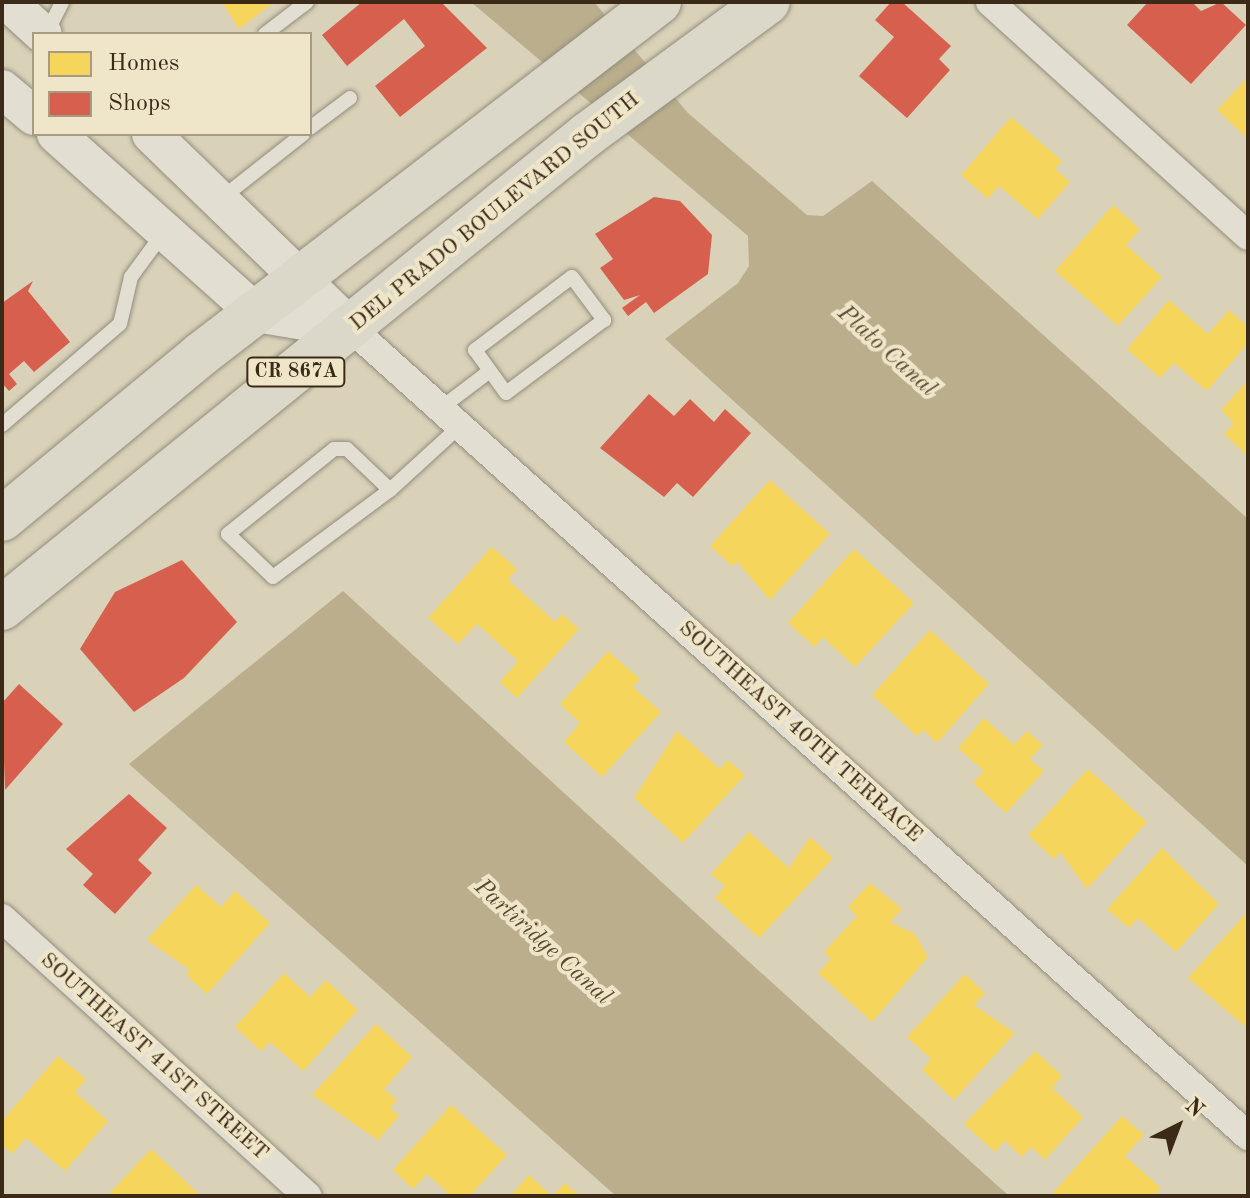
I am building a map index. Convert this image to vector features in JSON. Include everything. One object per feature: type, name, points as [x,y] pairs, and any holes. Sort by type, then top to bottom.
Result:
[{"type":"main road","name":"CR 867A","points":[[2,519],[256,313],[659,2]]},
{"type":"main road","name":"DEL PRADO BOULEVARD SOUTH","points":[[2,608],[352,329],[666,72],[768,2]]},
{"type":"street","points":[[8,2],[42,32]]},
{"type":"street","points":[[990,2],[1248,236]]},
{"type":"street","points":[[2,89],[32,114]]},
{"type":"street","points":[[58,136],[256,313],[352,329]]},
{"type":"street","points":[[153,136],[221,198],[352,329]]},
{"type":"street","name":"SOUTHEAST 40TH TERRACE","points":[[352,329],[1248,1136]]},
{"type":"street","name":"SOUTHEAST 41ST STREET","points":[[2,918],[307,1196]]},
{"type":"lane","points":[[45,32],[62,2]]},
{"type":"lane","points":[[268,32],[307,2]]},
{"type":"lane","points":[[312,126],[350,98]]},
{"type":"lane","points":[[221,198],[300,136]]},
{"type":"lane","points":[[2,425],[120,324],[131,277],[165,231]]},
{"type":"lane","points":[[572,277],[604,320],[506,393],[490,371],[475,350],[572,277]]},
{"type":"lane","points":[[390,490],[347,449],[334,449],[228,534],[273,577],[390,490],[490,371]]},
{"type":"water","name":"Plato Canal","points":[[471,2],[594,2],[688,113],[807,215],[823,216],[872,181],[1248,519],[1248,866],[665,339],[738,283],[749,266],[748,236]]},
{"type":"water","name":"Partiridge Canal","points":[[343,591],[1009,1196],[616,1196],[129,764]]},
{"type":"building: Homes","points":[[222,2],[274,2],[239,29]]},
{"type":"building: Homes","points":[[1248,77],[1248,139],[1217,110]]},
{"type":"building: Homes","points":[[1011,117],[1062,161],[1055,169],[1070,182],[1038,219],[999,186],[988,199],[961,175]]},
{"type":"building: Homes","points":[[1113,205],[1140,229],[1126,245],[1162,277],[1118,326],[1055,271]]},
{"type":"building: Homes","points":[[1169,300],[1208,334],[1229,310],[1248,327],[1248,343],[1207,391],[1174,363],[1160,378],[1127,349]]},
{"type":"building: Homes","points":[[1248,380],[1248,457],[1224,434],[1234,423],[1221,410]]},
{"type":"building: Homes","points":[[770,480],[830,534],[770,600],[737,562],[732,566],[710,546]]},
{"type":"building: Homes","points":[[492,547],[517,569],[508,580],[555,622],[562,614],[579,629],[517,698],[500,682],[518,661],[477,624],[458,644],[428,618]]},
{"type":"building: Homes","points":[[854,549],[914,603],[855,667],[823,637],[815,647],[788,623]]},
{"type":"building: Homes","points":[[930,630],[989,684],[937,743],[923,730],[917,736],[872,695]]},
{"type":"building: Homes","points":[[608,651],[640,679],[633,687],[661,712],[602,777],[564,742],[580,723],[560,704]]},
{"type":"building: Homes","points":[[984,718],[1014,745],[1027,731],[1043,745],[1030,759],[1044,771],[1006,813],[973,783],[984,771],[958,748]]},
{"type":"building: Homes","points":[[677,731],[720,769],[728,760],[745,775],[683,843],[634,798]]},
{"type":"building: Homes","points":[[1088,769],[1147,822],[1087,889],[1060,852],[1054,859],[1028,835]]},
{"type":"building: Homes","points":[[749,832],[789,868],[810,837],[833,858],[759,938],[715,898],[725,886],[711,874]]},
{"type":"building: Homes","points":[[1162,848],[1219,904],[1176,952],[1138,918],[1129,928],[1107,909]]},
{"type":"building: Homes","points":[[870,883],[902,909],[890,922],[915,934],[928,957],[872,1022],[818,973],[831,959],[824,952],[857,916],[848,907]]},
{"type":"building: Homes","points":[[196,885],[221,907],[235,891],[270,923],[207,994],[186,975],[190,970],[147,940]]},
{"type":"building: Homes","points":[[1248,911],[1248,1027],[1247,1028],[1188,978]]},
{"type":"building: Homes","points":[[284,973],[310,997],[326,980],[358,1010],[303,1071],[270,1042],[261,1051],[235,1027]]},
{"type":"building: Homes","points":[[965,974],[985,993],[974,1005],[1015,1033],[954,1100],[922,1070],[931,1059],[907,1037]]},
{"type":"building: Homes","points":[[376,1024],[412,1057],[384,1089],[397,1100],[390,1108],[399,1116],[378,1140],[312,1095]]},
{"type":"building: Homes","points":[[1035,1051],[1062,1076],[1052,1088],[1083,1117],[1045,1160],[1031,1147],[1022,1157],[1005,1141],[995,1152],[964,1124]]},
{"type":"building: Homes","points":[[58,1056],[86,1079],[75,1092],[108,1121],[65,1171],[26,1138],[12,1154],[2,1145],[2,1121]]},
{"type":"building: Homes","points":[[451,1105],[507,1155],[470,1196],[450,1195],[427,1174],[413,1189],[393,1170]]},
{"type":"building: Homes","points":[[1122,1116],[1144,1135],[1125,1156],[1161,1188],[1154,1196],[1050,1196]]},
{"type":"building: Homes","points":[[151,1149],[201,1196],[107,1196]]},
{"type":"building: Homes","points":[[529,1175],[552,1196],[510,1196]]},
{"type":"building: Homes","points":[[565,1183],[580,1196],[553,1196]]},
{"type":"building: Shops","points":[[362,2],[441,2],[487,48],[400,117],[375,86],[425,46],[404,19],[347,66],[322,35]]},
{"type":"building: Shops","points":[[891,2],[902,2],[951,46],[939,59],[950,70],[907,118],[859,76],[894,37],[875,20]]},
{"type":"building: Shops","points":[[1148,2],[1192,2],[1201,11],[1221,2],[1246,25],[1191,84],[1127,25]]},
{"type":"building: Shops","points":[[654,197],[680,201],[712,235],[708,274],[654,313],[646,302],[628,316],[622,308],[640,295],[624,300],[600,268],[613,259],[595,234]]},
{"type":"building: Shops","points":[[33,281],[28,291],[70,342],[34,372],[24,361],[9,374],[17,384],[9,391],[2,383],[2,303]]},
{"type":"building: Shops","points":[[649,394],[674,416],[690,399],[714,422],[725,409],[751,433],[693,497],[677,483],[664,497],[600,448]]},
{"type":"building: Shops","points":[[182,560],[237,622],[184,678],[134,712],[80,649],[115,592]]},
{"type":"building: Shops","points":[[19,684],[63,724],[5,790],[2,703]]},
{"type":"building: Shops","points":[[129,794],[167,828],[138,860],[152,873],[115,914],[83,885],[93,874],[66,849]]}]
